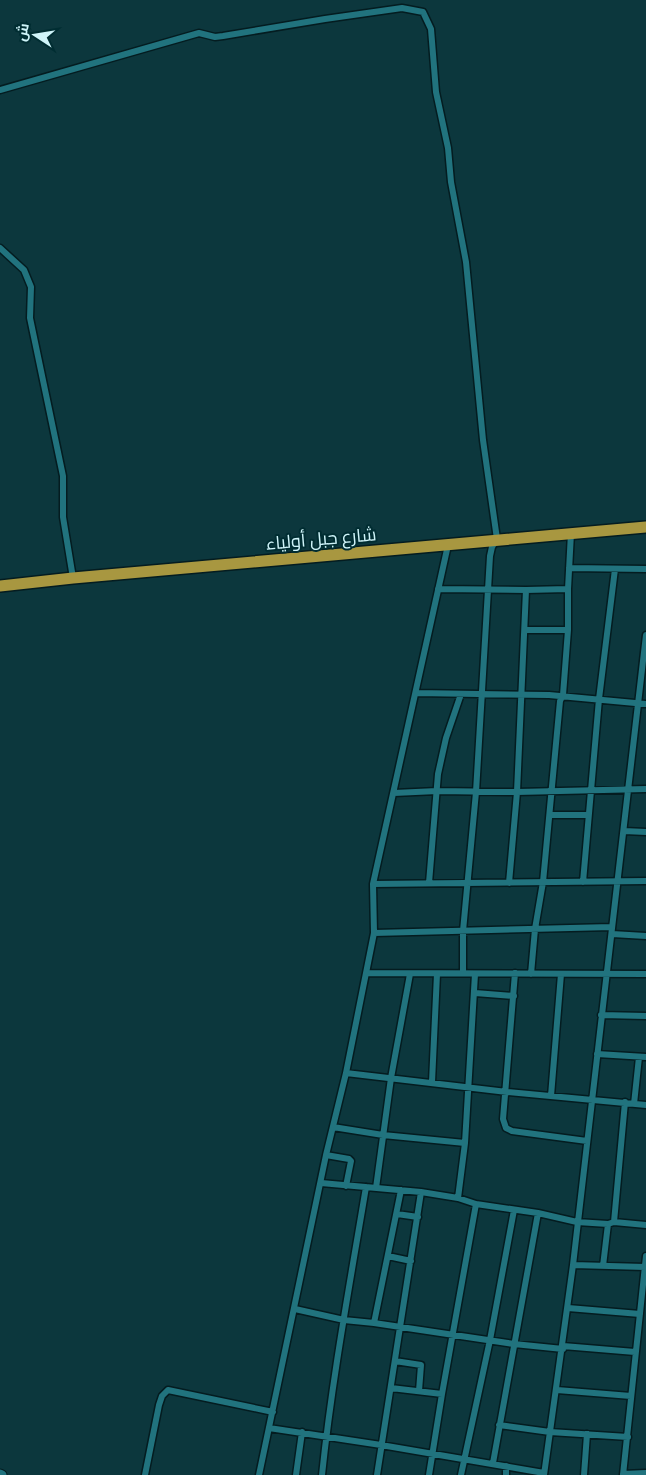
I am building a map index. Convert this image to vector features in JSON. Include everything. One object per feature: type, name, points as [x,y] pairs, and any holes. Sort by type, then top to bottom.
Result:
[{"type":"highway","name":"شارع جبل أولياء","points":[[0,586],[497,539],[646,527]]},
{"type":"street","points":[[0,90],[199,33],[216,37],[402,8],[422,12],[431,29],[436,92],[448,148],[451,182],[466,262],[483,440],[497,539],[492,547],[490,556],[476,792],[463,932],[463,973]]},
{"type":"street","points":[[0,248],[24,270],[31,287],[30,318],[63,476],[62,517],[73,578]]},
{"type":"street","points":[[531,974],[535,929],[543,882],[560,701],[563,695],[568,630],[571,533]]},
{"type":"street","points":[[259,1475],[326,1155],[346,1072],[374,932],[373,884],[448,545]]},
{"type":"street","points":[[569,568],[646,569]]},
{"type":"street","points":[[583,882],[599,699],[614,569]]},
{"type":"street","points":[[438,589],[568,589]]},
{"type":"street","points":[[509,883],[517,792],[526,590]]},
{"type":"street","points":[[525,630],[568,630]]},
{"type":"street","points":[[269,1428],[493,1463],[544,1474],[568,1308],[638,703],[644,668],[646,635]]},
{"type":"street","points":[[416,693],[563,695],[646,704]]},
{"type":"street","points":[[429,884],[438,774],[446,738],[462,694]]},
{"type":"street","points":[[394,793],[646,789]]},
{"type":"street","points":[[550,814],[588,815]]},
{"type":"street","points":[[624,831],[646,832]]},
{"type":"street","points":[[373,884],[646,881]]},
{"type":"street","points":[[374,932],[463,932],[535,929],[612,930],[646,936]]},
{"type":"street","points":[[366,973],[646,974]]},
{"type":"street","points":[[376,1188],[391,1078],[410,974]]},
{"type":"street","points":[[432,1082],[438,974]]},
{"type":"street","points":[[458,1198],[465,1143],[475,974]]},
{"type":"street","points":[[516,974],[507,1092],[503,1118],[506,1128],[512,1131],[587,1141]]},
{"type":"street","points":[[552,1096],[561,974]]},
{"type":"street","points":[[475,992],[514,996]]},
{"type":"street","points":[[601,1015],[646,1016]]},
{"type":"street","points":[[597,1054],[643,1057],[634,1104]]},
{"type":"street","points":[[346,1072],[507,1092],[646,1105]]},
{"type":"street","points":[[603,1266],[611,1223],[625,1102]]},
{"type":"street","points":[[333,1127],[465,1143]]},
{"type":"street","points":[[326,1155],[351,1161],[346,1186]]},
{"type":"street","points":[[321,1183],[421,1192],[577,1222],[646,1225]]},
{"type":"street","points":[[322,1475],[326,1436],[366,1187]]},
{"type":"street","points":[[374,1323],[397,1214],[400,1190]]},
{"type":"street","points":[[377,1475],[421,1192]]},
{"type":"street","points":[[429,1475],[476,1204]]},
{"type":"street","points":[[461,1475],[490,1340],[514,1210]]},
{"type":"street","points":[[493,1463],[538,1213]]},
{"type":"street","points":[[397,1214],[418,1217]]},
{"type":"street","points":[[388,1256],[410,1261]]},
{"type":"street","points":[[646,1256],[623,1474],[646,1473]]},
{"type":"street","points":[[573,1265],[645,1267]]},
{"type":"street","points":[[568,1308],[640,1314]]},
{"type":"street","points":[[295,1309],[344,1320],[514,1344],[635,1352]]},
{"type":"street","points":[[638,1332],[646,1331]]},
{"type":"street","points":[[395,1361],[421,1365],[419,1391]]},
{"type":"street","points":[[391,1388],[442,1394]]},
{"type":"street","points":[[144,1475],[159,1405],[162,1396],[168,1390],[273,1412]]},
{"type":"street","points":[[557,1390],[631,1396]]},
{"type":"street","points":[[499,1425],[550,1432],[628,1437]]},
{"type":"street","points":[[296,1475],[302,1432]]},
{"type":"street","points":[[584,1475],[587,1434]]},
{"type":"street","points":[[506,1466],[506,1475]]}]
